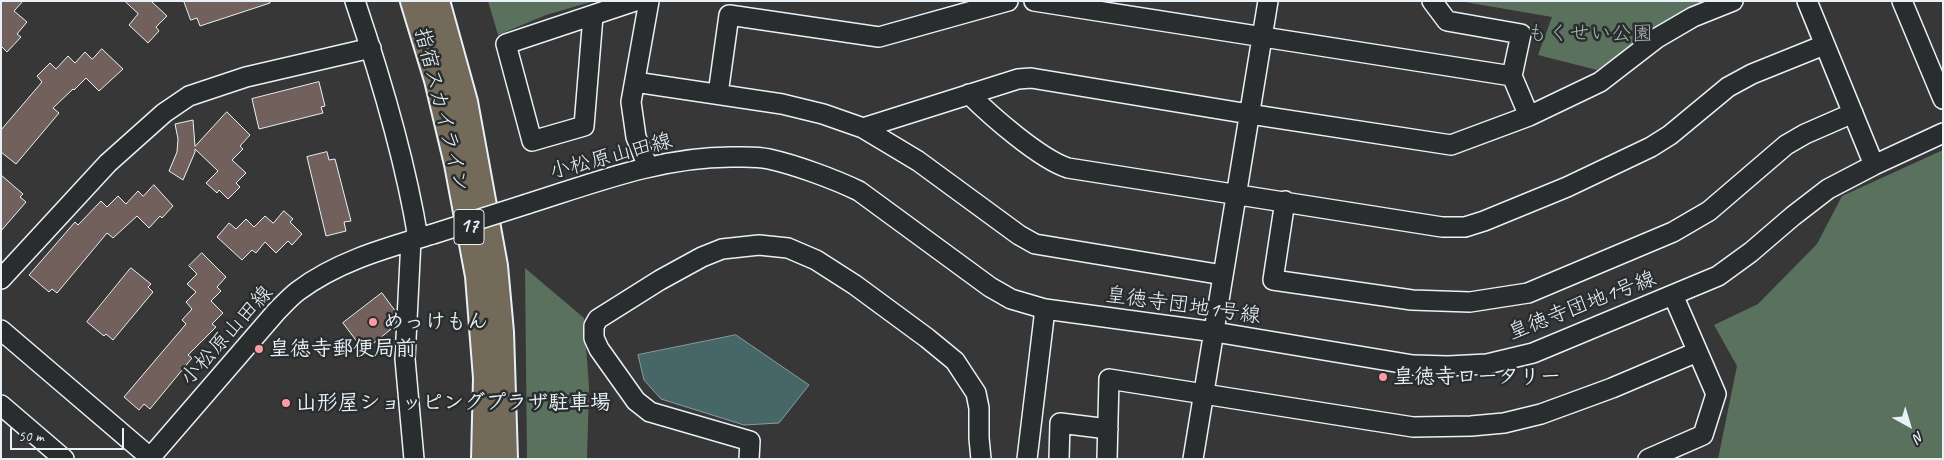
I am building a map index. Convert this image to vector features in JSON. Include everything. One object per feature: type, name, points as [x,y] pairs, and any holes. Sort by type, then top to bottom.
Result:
[{"type":"main road","name":"指宿スカイライン","points":[[413,1],[437,80],[478,276],[486,378],[484,459]]},
{"type":"main road","name":"指宿スカイライン","points":[[436,1],[465,102],[495,266],[501,332],[505,459]]},
{"type":"street","points":[[355,1],[371,48],[412,200],[420,237],[405,359],[414,459]]},
{"type":"street","points":[[592,16],[584,126],[532,141],[506,44],[635,1]]},
{"type":"street","points":[[648,1],[632,102],[636,137],[648,167]]},
{"type":"street","points":[[718,94],[729,15],[879,37],[1008,1]]},
{"type":"street","points":[[1034,1],[1512,76]]},
{"type":"street","points":[[1193,459],[1268,1]]},
{"type":"street","points":[[1432,1],[1447,22],[1521,34],[1512,76],[1529,116]]},
{"type":"street","points":[[863,128],[1018,79],[1031,78],[1249,114],[1451,144],[1529,116],[1600,82],[1657,38],[1693,17],[1733,1]]},
{"type":"street","points":[[1807,1],[1874,165]]},
{"type":"street","points":[[1902,1],[1943,99]]},
{"type":"street","points":[[969,94],[985,111],[1055,164],[1068,168],[1442,227],[1465,227],[1567,187],[1651,147],[1670,135],[1728,87],[1752,74],[1824,46]]},
{"type":"street","points":[[1,279],[108,163],[164,113],[189,96],[246,77],[371,48]]},
{"type":"street","points":[[634,82],[782,104],[824,114],[863,128],[918,161],[1019,235],[1035,244],[1223,275]]},
{"type":"street","points":[[1285,201],[1273,280],[1412,300],[1470,302],[1528,293],[1673,232],[1709,211],[1786,145],[1805,134],[1852,113]]},
{"type":"street","name":"皇徳寺団地1号線","points":[[1045,309],[1215,332],[1413,365],[1487,364],[1533,353],[1718,276],[1751,252],[1823,193],[1874,165],[1943,133]]},
{"type":"street","name":"小松原山田線","points":[[150,458],[276,312],[298,292],[341,265],[372,252],[420,237],[648,167],[680,160],[712,157],[768,159],[844,183],[859,190],[990,287],[1011,299],[1045,309]]},
{"type":"street","points":[[749,459],[750,442],[650,412],[636,401],[599,349],[594,338],[594,326],[598,319],[660,280],[702,257],[722,249],[759,245],[788,248],[816,260],[920,332],[954,361],[976,393],[979,408],[981,459]]},
{"type":"street","points":[[1648,459],[1703,435],[1716,394],[1672,295]]},
{"type":"street","points":[[1027,459],[1045,309]]},
{"type":"street","points":[[1,330],[150,458]]},
{"type":"street","points":[[1107,459],[1110,379],[1413,427],[1440,427],[1496,424],[1541,414],[1576,402],[1698,352]]},
{"type":"street","points":[[5,415],[64,459]]},
{"type":"street","points":[[1059,459],[1060,423],[1108,429]]},
{"type":"green space","points":[[488,1],[594,1],[546,15],[498,35]]},
{"type":"green space","name":"もくせい公園","points":[[1459,1],[1714,1],[1659,25],[1597,70],[1538,55],[1552,17]]},
{"type":"green space","points":[[1943,150],[1943,459],[1718,459],[1737,366],[1714,325],[1758,304],[1817,244],[1842,196]]},
{"type":"green space","points":[[525,268],[584,318],[589,387],[587,459],[527,459]]},
{"type":"water","points":[[736,335],[809,385],[779,423],[744,425],[661,399],[644,380],[638,355]]},
{"type":"building","points":[[1,1],[23,1],[14,11],[27,22],[17,34],[21,37],[7,52],[1,46]]},
{"type":"building","points":[[125,1],[151,1],[167,16],[156,27],[159,31],[148,43],[129,25],[138,14]]},
{"type":"building","points":[[184,1],[270,1],[270,3],[200,26],[197,18],[191,20]]},
{"type":"building","points":[[102,49],[123,69],[99,91],[86,78],[73,89],[53,108],[59,113],[16,164],[1,152],[1,130],[42,82],[37,76],[50,63],[56,69],[68,56],[75,63],[85,52],[92,59]]},
{"type":"building","points":[[319,82],[325,106],[321,107],[323,113],[259,129],[252,99]]},
{"type":"building","points":[[227,112],[250,135],[240,146],[243,149],[232,160],[246,173],[236,183],[240,187],[228,199],[219,190],[217,193],[206,183],[218,171],[195,149],[183,180],[169,171],[177,152],[178,139],[175,124],[193,120],[195,146]]},
{"type":"building","points":[[327,152],[329,160],[335,159],[351,221],[344,222],[346,231],[326,236],[307,157]]},
{"type":"building","points":[[1,175],[23,194],[20,197],[26,202],[1,231]]},
{"type":"building","points":[[154,185],[173,206],[149,228],[137,216],[113,238],[107,233],[57,293],[52,289],[49,292],[29,275],[75,222],[78,225],[101,201],[107,207],[118,196],[126,204],[138,191],[143,196]]},
{"type":"building","points":[[284,211],[293,219],[290,222],[302,234],[292,245],[288,241],[276,253],[265,242],[256,253],[252,250],[242,260],[217,237],[229,223],[236,229],[246,219],[254,227],[265,216],[273,223]]},
{"type":"building","points":[[202,253],[226,277],[217,287],[221,291],[211,301],[223,313],[212,324],[216,327],[188,355],[192,358],[150,409],[144,404],[139,410],[124,397],[186,324],[182,320],[192,309],[186,302],[196,292],[187,284],[197,274],[189,266]]},
{"type":"building","points":[[131,268],[151,284],[148,287],[153,292],[113,340],[106,334],[104,336],[87,322]]},
{"type":"building","name":"めっけもん","points":[[382,293],[396,312],[395,326],[364,351],[343,323]]},
{"type":"place","name":"めっけもん","points":[[373,322]]},
{"type":"place","name":"皇徳寺郵便局前","points":[[259,349]]},
{"type":"place","name":"皇徳寺ロータリー","points":[[1383,377]]},
{"type":"place","name":"山形屋ショッピングプラザ駐車場","points":[[286,403]]}]
